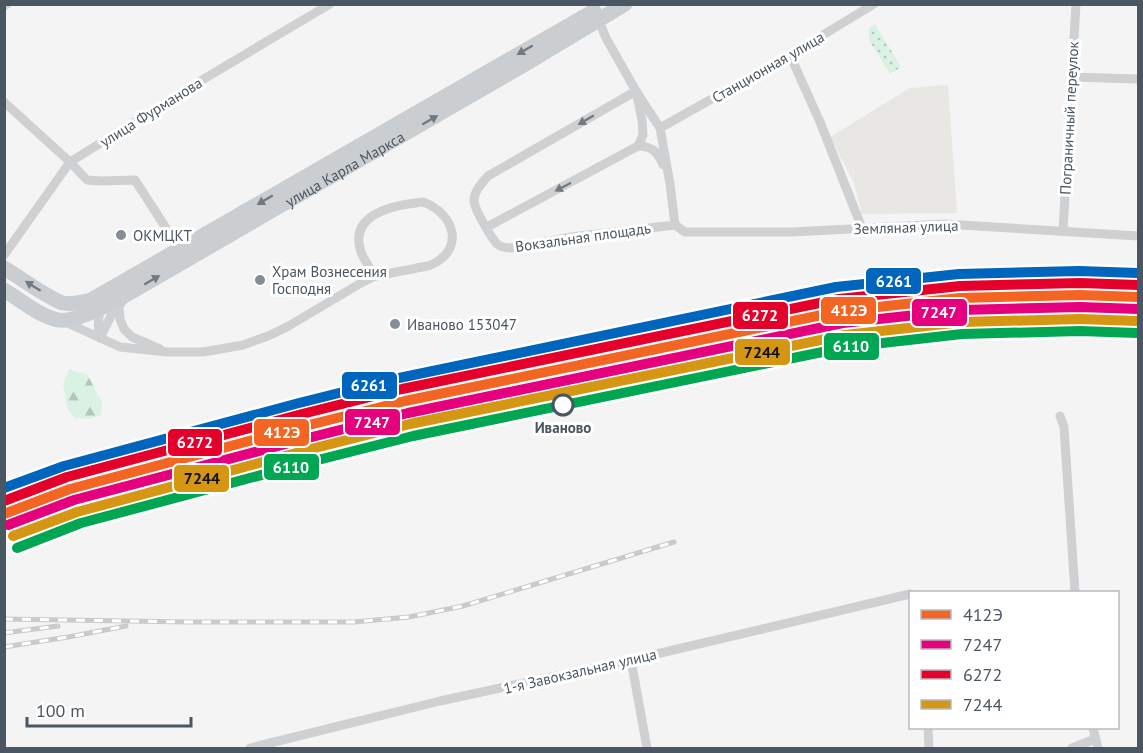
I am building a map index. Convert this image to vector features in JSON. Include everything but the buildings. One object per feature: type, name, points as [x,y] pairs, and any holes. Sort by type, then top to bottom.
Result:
[{"type":"main road","name":"улица Карла Маркса","points":[[61,321],[101,308],[120,294],[599,12],[625,4]]},
{"type":"main road","points":[[4,268],[62,303]]},
{"type":"main road","points":[[4,290],[41,313],[61,321]]},
{"type":"main road","name":"улица Карла Маркса","points":[[62,303],[77,304],[120,294]]},
{"type":"street","name":"улица Фурманова","points":[[4,255],[70,162],[330,4]]},
{"type":"street","name":"Станционная улица","points":[[660,128],[790,56],[874,4]]},
{"type":"street","name":"Пограничный переулок","points":[[1063,231],[1076,4]]},
{"type":"street","points":[[599,12],[606,38],[660,128],[675,225]]},
{"type":"street","points":[[790,56],[820,123],[862,228]]},
{"type":"street","points":[[1071,77],[1138,79]]},
{"type":"street","points":[[636,90],[643,135],[638,146],[647,146],[660,157],[670,184]]},
{"type":"street","points":[[487,227],[474,201],[477,189],[488,176],[636,90]]},
{"type":"street","points":[[4,102],[87,180],[135,180],[166,228]]},
{"type":"street","name":"Вокзальная площадь","points":[[638,146],[487,227],[497,243],[502,247],[511,248],[561,238],[675,225]]},
{"type":"street","points":[[61,321],[120,347],[167,352],[203,352],[243,345],[287,327],[375,276],[431,265],[445,255],[451,246],[451,227],[434,206],[423,202],[406,204],[376,213],[364,222],[359,236],[361,251],[375,276]]},
{"type":"street","name":"Земляная улица","points":[[675,225],[685,232],[792,232],[945,224],[1138,236]]},
{"type":"street","points":[[100,338],[120,294]]},
{"type":"street","points":[[120,294],[120,319],[124,329],[132,337],[167,352]]},
{"type":"street","points":[[62,303],[100,338]]},
{"type":"street","points":[[100,338],[97,329],[101,308]]},
{"type":"street","points":[[1060,416],[1064,428],[1075,591]]},
{"type":"street","name":"1-я Завокзальная улица","points":[[250,748],[285,744],[440,702],[631,660],[909,594]]},
{"type":"street","points":[[631,660],[647,748]]},
{"type":"street","points":[[928,729],[929,748]]},
{"type":"street","points":[[1072,748],[1097,744],[1093,729]]},
{"type":"shaded area","points":[[948,85],[957,213],[862,214],[854,183],[830,137],[910,88]]},
{"type":"green space","points":[[875,24],[901,67],[890,74],[869,40],[869,28]]},
{"type":"green space","points":[[69,370],[87,374],[102,402],[101,415],[89,419],[75,418],[68,410],[63,384]]},
{"type":"railway","points":[[4,619],[354,622],[409,617],[463,606],[674,542]]},
{"type":"railway","points":[[4,633],[58,626]]},
{"type":"railway","points":[[4,647],[126,626]]},
{"type":"transit line","name":"6261","points":[[4,488],[64,466],[399,378],[836,287],[959,274],[1079,271],[1138,273]]},
{"type":"transit line","name":"6272","points":[[4,501],[67,477],[402,389],[839,299],[960,286],[1080,283],[1138,285]]},
{"type":"transit line","name":"412Э","points":[[4,514],[70,489],[405,401],[841,311],[960,298],[1080,295],[1138,297]]},
{"type":"transit line","name":"7247","points":[[8,525],[74,500],[408,413],[843,323],[961,310],[1080,307],[1138,309]]},
{"type":"transit line","name":"7244","points":[[13,536],[77,512],[410,424],[845,335],[962,322],[1080,319],[1137,321]]},
{"type":"transit line","name":"6110","points":[[17,548],[81,523],[413,436],[847,347],[962,334],[1080,331],[1137,333]]},
{"type":"place","name":"ОКМЦКТ","points":[[121,235]]},
{"type":"place","name":"Храм Вознесения Господня","points":[[260,280]]},
{"type":"place","name":"Иваново 153047","points":[[395,324]]},
{"type":"place","name":"Иваново","points":[[563,405]]}]
